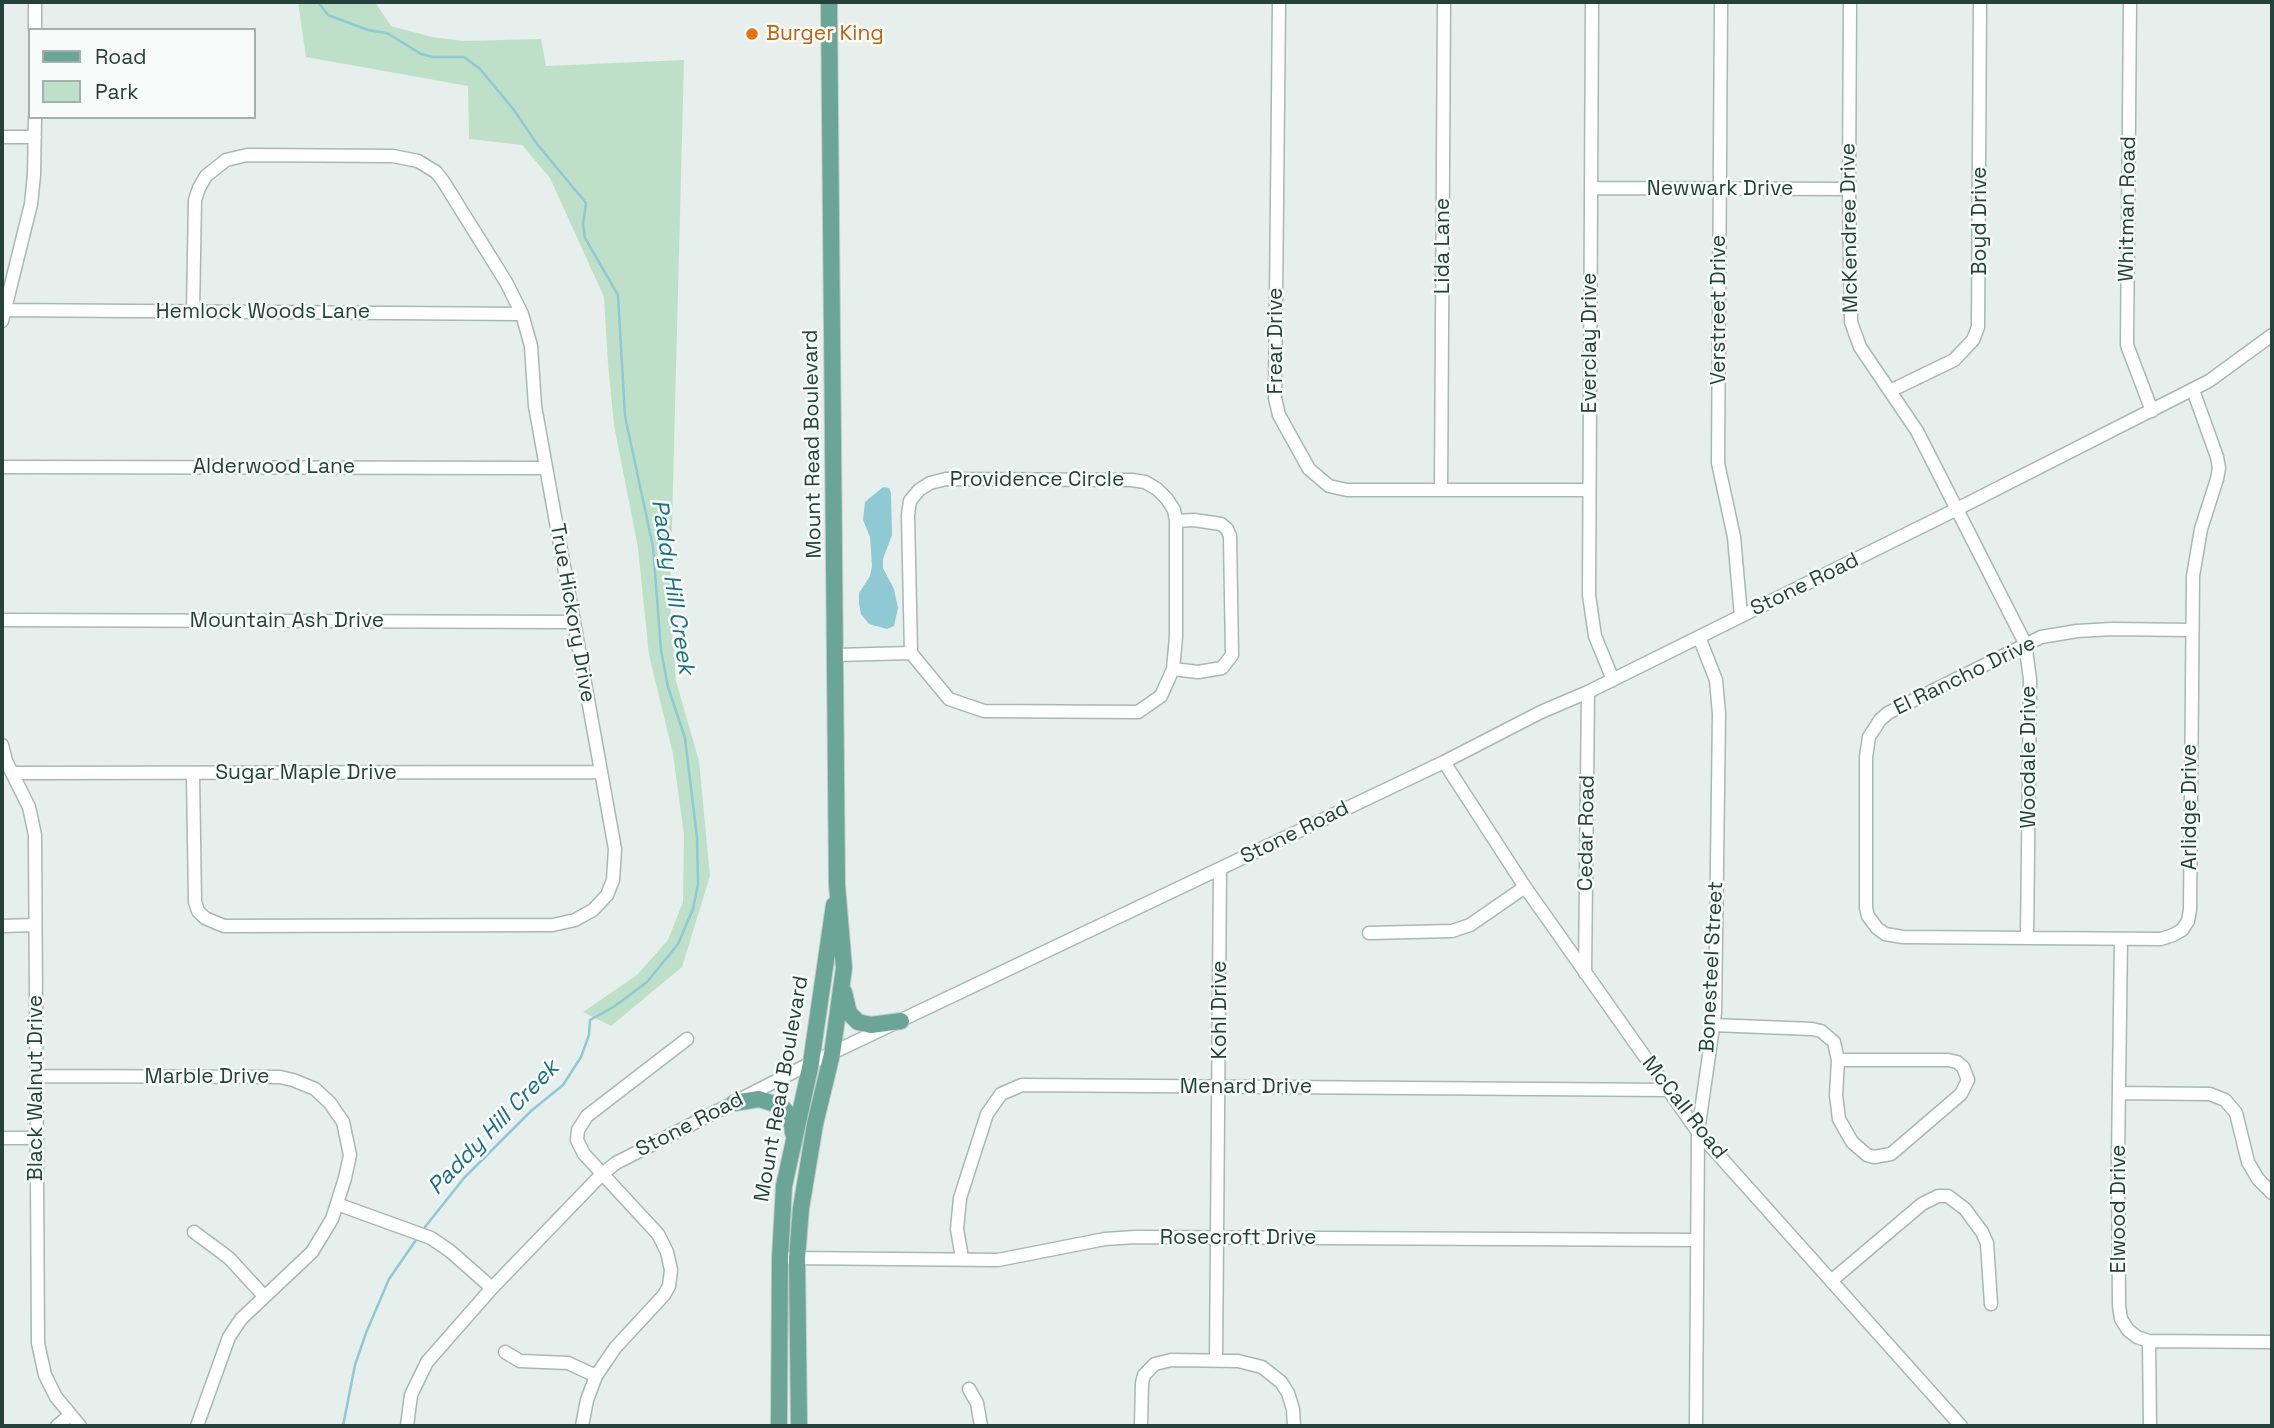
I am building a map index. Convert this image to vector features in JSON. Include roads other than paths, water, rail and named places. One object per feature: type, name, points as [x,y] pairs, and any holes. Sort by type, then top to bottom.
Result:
[{"type":"main road","name":"Mount Read Boulevard","points":[[799,1426],[797,1258],[807,1167],[832,1054],[845,968],[837,885],[830,2]]},
{"type":"main road","name":"Mount Read Boulevard","points":[[779,1426],[780,1258],[784,1186],[811,1063],[837,885]]},
{"type":"main road","points":[[843,980],[847,1007],[858,1022],[872,1025],[901,1021]]},
{"type":"main road","points":[[734,1102],[759,1099],[781,1106],[791,1117],[794,1142]]},
{"type":"street","points":[[35,2],[35,28]]},
{"type":"street","name":"Frear Drive","points":[[1279,2],[1276,408],[1309,469],[1329,486],[1347,491],[1590,490]]},
{"type":"street","name":"Lida Lane","points":[[1441,491],[1444,2]]},
{"type":"street","name":"Everclay Drive","points":[[1592,2],[1590,614],[1595,636],[1613,680]]},
{"type":"street","name":"Verstreet Drive","points":[[1721,2],[1718,463],[1734,537],[1741,616]]},
{"type":"street","name":"McKendree Drive","points":[[1850,2],[1851,322],[1860,347],[1917,430],[1957,509]]},
{"type":"street","name":"Boyd Drive","points":[[1890,391],[1954,360],[1973,340],[1978,327],[1980,2]]},
{"type":"street","name":"Whitman Road","points":[[2130,2],[2127,345],[2152,411]]},
{"type":"street","points":[[3,316],[31,204],[35,119]]},
{"type":"street","points":[[2,137],[35,137]]},
{"type":"street","name":"True Hickory Drive","points":[[193,311],[195,200],[206,176],[216,166],[237,156],[247,155],[393,156],[418,161],[436,172],[443,180],[506,282],[522,314],[531,346],[535,406],[615,849],[615,871],[611,887],[600,904],[575,920],[553,925],[225,926],[212,922],[198,911],[195,902],[193,774]]},
{"type":"street","name":"Newwark Drive","points":[[1591,188],[1849,189]]},
{"type":"street","name":"Hemlock Woods Lane","points":[[3,316],[193,311],[522,314]]},
{"type":"street","name":"Stone Road","points":[[407,1426],[411,1395],[420,1372],[492,1287],[601,1175],[616,1163],[811,1063],[1444,762],[1957,509],[2193,390],[2223,372],[2272,335]]},
{"type":"street","name":"Arlidge Drive","points":[[1885,934],[1903,937],[2161,939],[2182,930],[2188,921],[2191,630],[2197,545],[2219,468],[2193,390]]},
{"type":"street","name":"Alderwood Lane","points":[[2,467],[546,468]]},
{"type":"street","name":"Providence Circle","points":[[911,653],[908,515],[910,501],[930,483],[960,478],[1132,480],[1144,482],[1157,489],[1174,510],[1177,521]]},
{"type":"street","name":"Woodale Drive","points":[[1957,509],[2025,643],[2030,679],[2028,938]]},
{"type":"street","points":[[836,655],[911,653],[949,699],[984,711],[1138,712],[1161,696],[1173,669],[1176,637],[1177,521],[1194,520],[1221,524],[1230,536],[1233,655],[1222,668],[1198,672],[1173,669]]},
{"type":"street","name":"Mountain Ash Drive","points":[[2,620],[572,622]]},
{"type":"street","name":"El Rancho Drive","points":[[1885,934],[1872,922],[1866,908],[1866,757],[1873,727],[1888,713],[2025,643],[2056,633],[2191,630]]},
{"type":"street","name":"Bonesteel Street","points":[[1696,1426],[1698,1132],[1713,1025],[1719,714],[1716,680],[1699,637]]},
{"type":"street","name":"Cedar Road","points":[[1585,973],[1588,692]]},
{"type":"street","name":"Black Walnut Drive","points":[[2,745],[29,807],[35,835],[38,1343],[45,1375],[55,1396],[80,1426]]},
{"type":"street","name":"McCall Road","points":[[1444,762],[1525,887],[1698,1132],[1961,1426]]},
{"type":"street","name":"Sugar Maple Drive","points":[[12,773],[600,772]]},
{"type":"street","name":"Kohl Drive","points":[[1216,1360],[1220,870]]},
{"type":"street","points":[[1369,933],[1452,932],[1470,925],[1525,887]]},
{"type":"street","points":[[2,926],[35,925]]},
{"type":"street","name":"Elwood Drive","points":[[2121,939],[2119,1307],[2121,1319],[2128,1330],[2137,1337],[2150,1341]]},
{"type":"street","points":[[1713,1025],[1821,1031],[1834,1042],[1838,1059],[1836,1095],[1839,1119],[1852,1142],[1867,1155],[1874,1157],[1891,1154],[1961,1094],[1968,1080],[1963,1067],[1948,1060],[1838,1059]]},
{"type":"street","points":[[582,1426],[587,1400],[596,1376],[615,1348],[664,1294],[669,1286],[671,1270],[667,1252],[658,1234],[601,1175],[579,1144],[577,1135],[587,1116],[687,1039]]},
{"type":"street","name":"Marble Drive","points":[[36,1076],[280,1077],[305,1084],[330,1103],[343,1122],[350,1155],[348,1167],[324,1235],[285,1280],[241,1319],[229,1337],[197,1426]]},
{"type":"street","name":"Menard Drive","points":[[962,1258],[957,1229],[960,1198],[986,1114],[1000,1094],[1022,1085],[1667,1090]]},
{"type":"street","points":[[2119,1093],[2210,1094],[2225,1100],[2236,1113],[2248,1162],[2258,1179],[2272,1193]]},
{"type":"street","points":[[2,1138],[36,1138]]},
{"type":"street","points":[[1830,1281],[1922,1204],[1938,1196],[1948,1196],[1965,1209],[1987,1243],[1991,1304]]},
{"type":"street","points":[[337,1204],[431,1238],[492,1287]]},
{"type":"street","points":[[194,1233],[229,1258],[264,1296]]},
{"type":"street","name":"Rosecroft Drive","points":[[780,1258],[998,1260],[1105,1239],[1697,1240]]},
{"type":"street","points":[[2150,1426],[2150,1341],[2272,1342]]},
{"type":"street","points":[[505,1352],[520,1361],[568,1363],[596,1376]]},
{"type":"street","points":[[1141,1426],[1142,1383],[1149,1369],[1163,1361],[1216,1360],[1251,1363],[1272,1373],[1288,1393],[1294,1426]]},
{"type":"street","points":[[969,1389],[977,1403],[982,1426]]},
{"type":"street","points":[[57,1426],[70,1415]]},
{"type":"water","points":[[883,487],[889,488],[891,493],[892,535],[883,559],[883,568],[894,589],[898,608],[894,626],[887,629],[869,624],[861,614],[859,604],[859,593],[870,576],[872,566],[870,537],[863,520],[865,502]]},
{"type":"waterway","name":"Paddy Hill Creek","points":[[318,2],[328,15],[368,30],[387,33],[421,54],[433,57],[464,57],[480,69],[586,203],[583,224],[585,238],[618,295],[625,416],[653,547],[661,650],[668,687],[685,738],[697,838],[698,884],[693,909],[678,944],[647,982],[615,1006],[590,1020],[589,1035],[581,1057],[563,1085],[531,1111],[464,1178],[425,1227]]},
{"type":"waterway","name":"Paddy Hill Creek","points":[[343,1426],[355,1365],[366,1333],[389,1279],[416,1240]]},
{"type":"place","name":"Burger King","points":[[752,34]]}]
